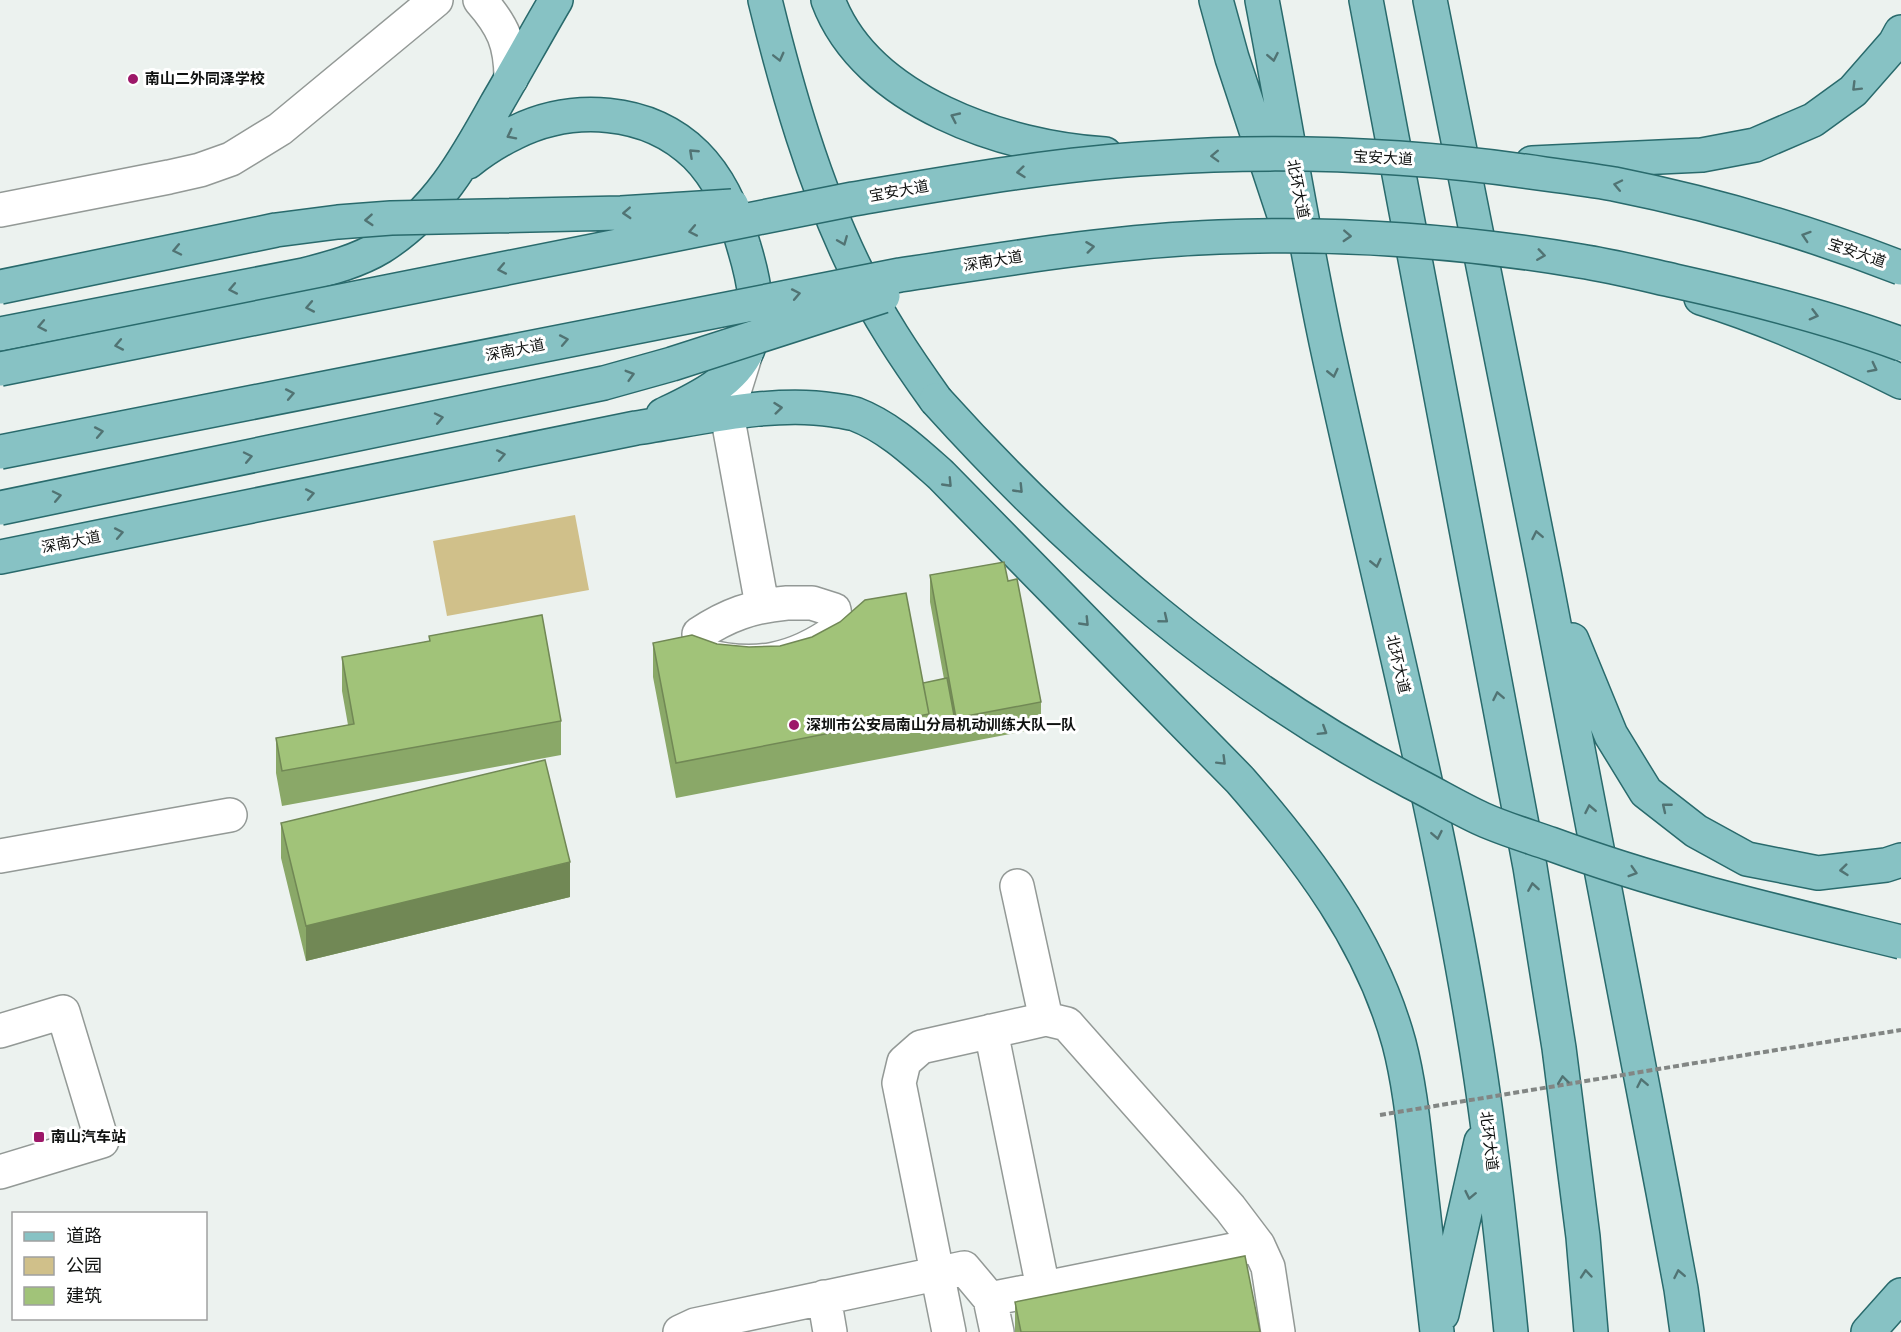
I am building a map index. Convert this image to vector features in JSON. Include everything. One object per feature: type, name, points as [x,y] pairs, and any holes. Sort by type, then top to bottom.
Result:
[{"type":"main road","points":[[0,334],[258,285],[347,263],[380,247],[408,227],[439,196],[461,166],[556,0]]},
{"type":"main road","points":[[765,0],[791,99],[816,175],[855,268],[900,350],[936,400],[1028,498],[1114,578],[1180,632],[1268,697],[1367,759],[1482,819],[1597,861],[1711,895],[1901,942]]},
{"type":"main road","points":[[828,0],[852,43],[876,69],[916,98],[961,120],[1014,140],[1070,152],[1154,158]]},
{"type":"main road","points":[[1216,0],[1232,58],[1326,339]]},
{"type":"main road","name":"北环大道","points":[[1262,0],[1326,339],[1435,825],[1473,1027],[1487,1117],[1511,1332]]},
{"type":"main road","points":[[1366,0],[1530,867],[1559,1048],[1583,1237],[1591,1332]]},
{"type":"main road","points":[[1430,0],[1544,572],[1665,1203],[1687,1332]]},
{"type":"main road","points":[[1439,48],[1440,0]]},
{"type":"main road","points":[[1488,165],[1702,155],[1755,145],[1813,120],[1837,103],[1853,91],[1898,38]]},
{"type":"main road","points":[[461,166],[486,148],[515,132],[543,122],[580,115],[614,115],[645,123],[673,136],[697,156],[714,177],[739,227],[750,267],[756,310],[754,329],[747,350],[737,366],[721,382],[702,395],[636,428]]},
{"type":"main road","name":"宝安大道","points":[[853,199],[990,175],[1154,158],[1272,154],[1388,157],[1488,165],[1614,184],[1737,213],[1901,268]]},
{"type":"main road","points":[[0,287],[265,232],[338,222],[391,218],[621,213],[853,199]]},
{"type":"main road","points":[[0,369],[853,199]]},
{"type":"main road","points":[[0,508],[604,383],[672,364],[919,285],[1032,254],[1128,243],[1220,237],[1335,236],[1449,242],[1582,261],[1720,291],[1847,324],[1901,344]]},
{"type":"main road","name":"深南大道","points":[[0,452],[787,296],[1032,254]]},
{"type":"main road","points":[[1582,261],[1718,304],[1862,362],[1901,382]]},
{"type":"main road","points":[[636,428],[789,407],[823,408],[854,413],[882,427],[912,449],[941,475],[1240,780],[1284,831],[1323,882],[1353,932],[1380,988],[1398,1042],[1409,1088],[1437,1332]]},
{"type":"main road","name":"深南大道","points":[[0,557],[636,428]]},
{"type":"main road","points":[[1544,572],[1611,735],[1646,792],[1696,831],[1747,859],[1818,873],[1886,865],[1901,860]]},
{"type":"main road","points":[[1437,1332],[1487,1117]]},
{"type":"main road","points":[[1871,1328],[1901,1295]]},
{"type":"street","points":[[0,210],[169,177],[200,170],[231,159],[280,129],[436,0]]},
{"type":"street","points":[[480,0],[505,34],[509,49],[511,79]]},
{"type":"street","points":[[747,350],[727,414],[762,605]]},
{"type":"street","points":[[0,856],[230,815]]},
{"type":"street","points":[[1017,886],[1046,1019]]},
{"type":"street","points":[[0,1031],[63,1012],[102,1141],[0,1172]]},
{"type":"street","points":[[949,1332],[899,1083],[904,1062],[921,1047],[1046,1019],[1067,1024],[1230,1208],[1258,1245],[1268,1267],[1278,1332]]},
{"type":"street","points":[[991,1031],[1043,1288]]},
{"type":"street","points":[[990,1299],[1258,1245]]},
{"type":"street","points":[[680,1332],[695,1325],[964,1268],[990,1299],[997,1332]]},
{"type":"street","points":[[824,1297],[830,1332]]},
{"type":"path","points":[[1380,1115],[1901,1030]]},
{"type":"green space","points":[[575,515],[589,590],[447,616],[433,541]]},
{"type":"building","points":[[1004,562],[1008,581],[1017,579],[1041,702],[956,718],[930,575]]},
{"type":"building","name":"深圳市公安局南山分局机动训练大队一队","points":[[906,593],[929,714],[676,763],[653,643],[692,635],[717,644],[749,647],[780,646],[812,637],[840,622],[865,600]]},
{"type":"building","points":[[542,615],[561,721],[282,771],[276,738],[354,724],[342,657],[430,641],[429,636]]},
{"type":"building","points":[[947,678],[956,726],[929,731],[929,714],[923,683]]},
{"type":"building","points":[[545,760],[570,862],[306,926],[281,823]]},
{"type":"building","points":[[1245,1256],[1260,1332],[1021,1332],[1015,1302]]},
{"type":"place","name":"南山二外同泽学校","points":[[133,79]]},
{"type":"place","name":"深圳市公安局南山分局机动训练大队一队","points":[[794,725]]},
{"type":"place","name":"南山汽车站","points":[[39,1137]]}]
